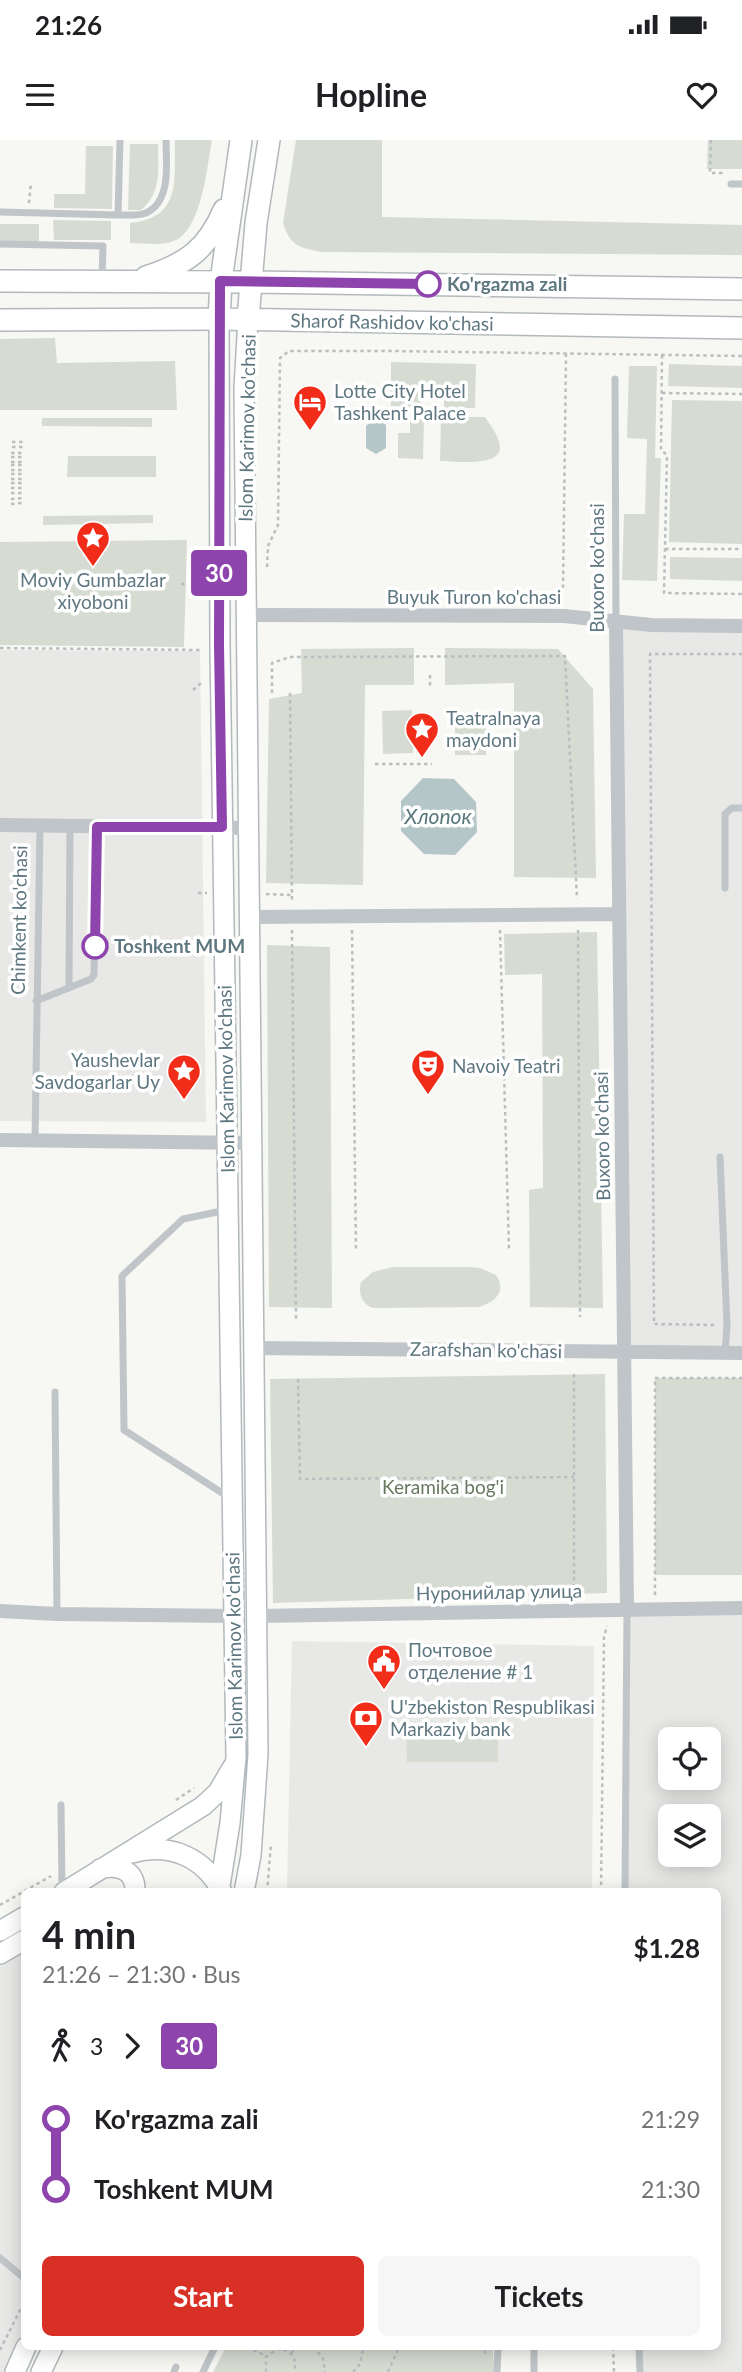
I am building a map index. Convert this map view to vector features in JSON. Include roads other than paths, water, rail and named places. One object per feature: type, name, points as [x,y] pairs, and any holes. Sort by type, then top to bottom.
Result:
[{"type":"main road","name":"Islom Karimov ko'chasi","points":[[219,1888],[230,1823],[236,1757],[222,827],[219,318],[220,281],[241,140]]},
{"type":"main road","name":"Islom Karimov ko'chasi","points":[[245,1888],[251,1855],[257,1780],[258,1616],[244,388],[250,282],[269,140]]},
{"type":"main road","points":[[113,282],[164,271],[196,253],[209,239],[218,223],[232,188]]},
{"type":"main road","name":"Sharof Rashidov ko'chasi","points":[[0,281],[220,281],[742,289]]},
{"type":"main road","name":"Sharof Rashidov ko'chasi","points":[[0,320],[219,318],[742,328]]},
{"type":"main road","name":"Zarafshan ko'chasi","points":[[230,1347],[255,1348]]},
{"type":"main road","points":[[70,1888],[209,1802],[221,1788],[236,1757]]},
{"type":"main road","points":[[121,1856],[149,1850],[181,1853],[200,1864],[217,1888]]},
{"type":"main road","points":[[222,1888],[251,1855]]},
{"type":"main road","points":[[99,1870],[113,1866],[123,1869],[133,1879],[134,1888]]},
{"type":"main road","points":[[0,1931],[21,1919]]},
{"type":"main road","points":[[0,1954],[21,1942]]},
{"type":"main road","points":[[15,2372],[25,2350]]},
{"type":"main road","points":[[41,2372],[51,2350]]},
{"type":"street","name":"Buyuk Turon ko'chasi","points":[[246,615],[564,616],[651,625],[742,626]]},
{"type":"street","name":"Buxoro ko'chasi","points":[[616,622],[627,1609]]},
{"type":"street","points":[[0,825],[40,826]]},
{"type":"street","name":"Chimkent ko'chasi","points":[[40,826],[249,828]]},
{"type":"street","points":[[250,917],[618,914]]},
{"type":"street","points":[[0,1140],[253,1143]]},
{"type":"street","name":"Zarafshan ko'chasi","points":[[255,1348],[742,1353]]},
{"type":"street","name":"Нуронийлар улица","points":[[258,1616],[742,1608]]},
{"type":"street","points":[[0,1611],[234,1615]]},
{"type":"lane","points":[[118,215],[120,140]]},
{"type":"lane","points":[[0,212],[118,215],[145,213],[152,209],[161,197],[166,179],[166,140]]},
{"type":"lane","points":[[732,184],[742,184]]},
{"type":"lane","points":[[0,244],[103,246],[113,282]]},
{"type":"lane","name":"Buxoro ko'chasi","points":[[615,379],[616,622]]},
{"type":"lane","points":[[725,888],[725,814],[732,808],[742,808]]},
{"type":"lane","name":"Chimkent ko'chasi","points":[[35,1140],[40,826]]},
{"type":"lane","points":[[69,987],[70,826]]},
{"type":"lane","points":[[36,1002],[91,979],[94,975],[97,827]]},
{"type":"lane","points":[[720,1157],[727,1325],[725,1353]]},
{"type":"lane","points":[[228,1210],[184,1219],[122,1276],[124,1430],[232,1500]]},
{"type":"lane","points":[[55,1392],[57,1614]]},
{"type":"lane","name":"Buxoro ko'chasi","points":[[625,1888],[627,1609]]},
{"type":"lane","points":[[61,1805],[63,1888]]},
{"type":"lane","points":[[0,2258],[21,2276]]},
{"type":"lane","points":[[203,2372],[214,2350]]},
{"type":"lane","points":[[497,2372],[498,2350]]},
{"type":"lane","points":[[534,2350],[534,2372]]},
{"type":"lane","points":[[639,2350],[640,2372]]},
{"type":"water","points":[[373,419],[379,419],[386,425],[386,448],[376,454],[366,448],[366,426]]},
{"type":"water","name":"Хлопок","points":[[423,778],[454,779],[476,802],[477,832],[455,855],[424,854],[401,831],[401,801]]},
{"type":"place","name":"Ko'rgazma zali","points":[[428,284]]},
{"type":"place","name":"Lotte City Hotel Tashkent Palace","points":[[310,432]]},
{"type":"place","name":"Moviy Gumbazlar xiyoboni","points":[[93,568]]},
{"type":"place","name":"Teatralnaya maydoni","points":[[422,759]]},
{"type":"place","name":"Toshkent MUM","points":[[95,946]]},
{"type":"place","name":"Navoiy Teatri","points":[[428,1096]]},
{"type":"place","name":"Yaushevlar Savdogarlar Uy","points":[[184,1101]]},
{"type":"place","name":"Почтовое отделение # 1","points":[[384,1691]]},
{"type":"place","name":"U'zbekiston Respublikasi Markaziy bank","points":[[366,1748]]},
{"type":"park label","name":"Keramika bog'i","points":[[443,1487]]}]
